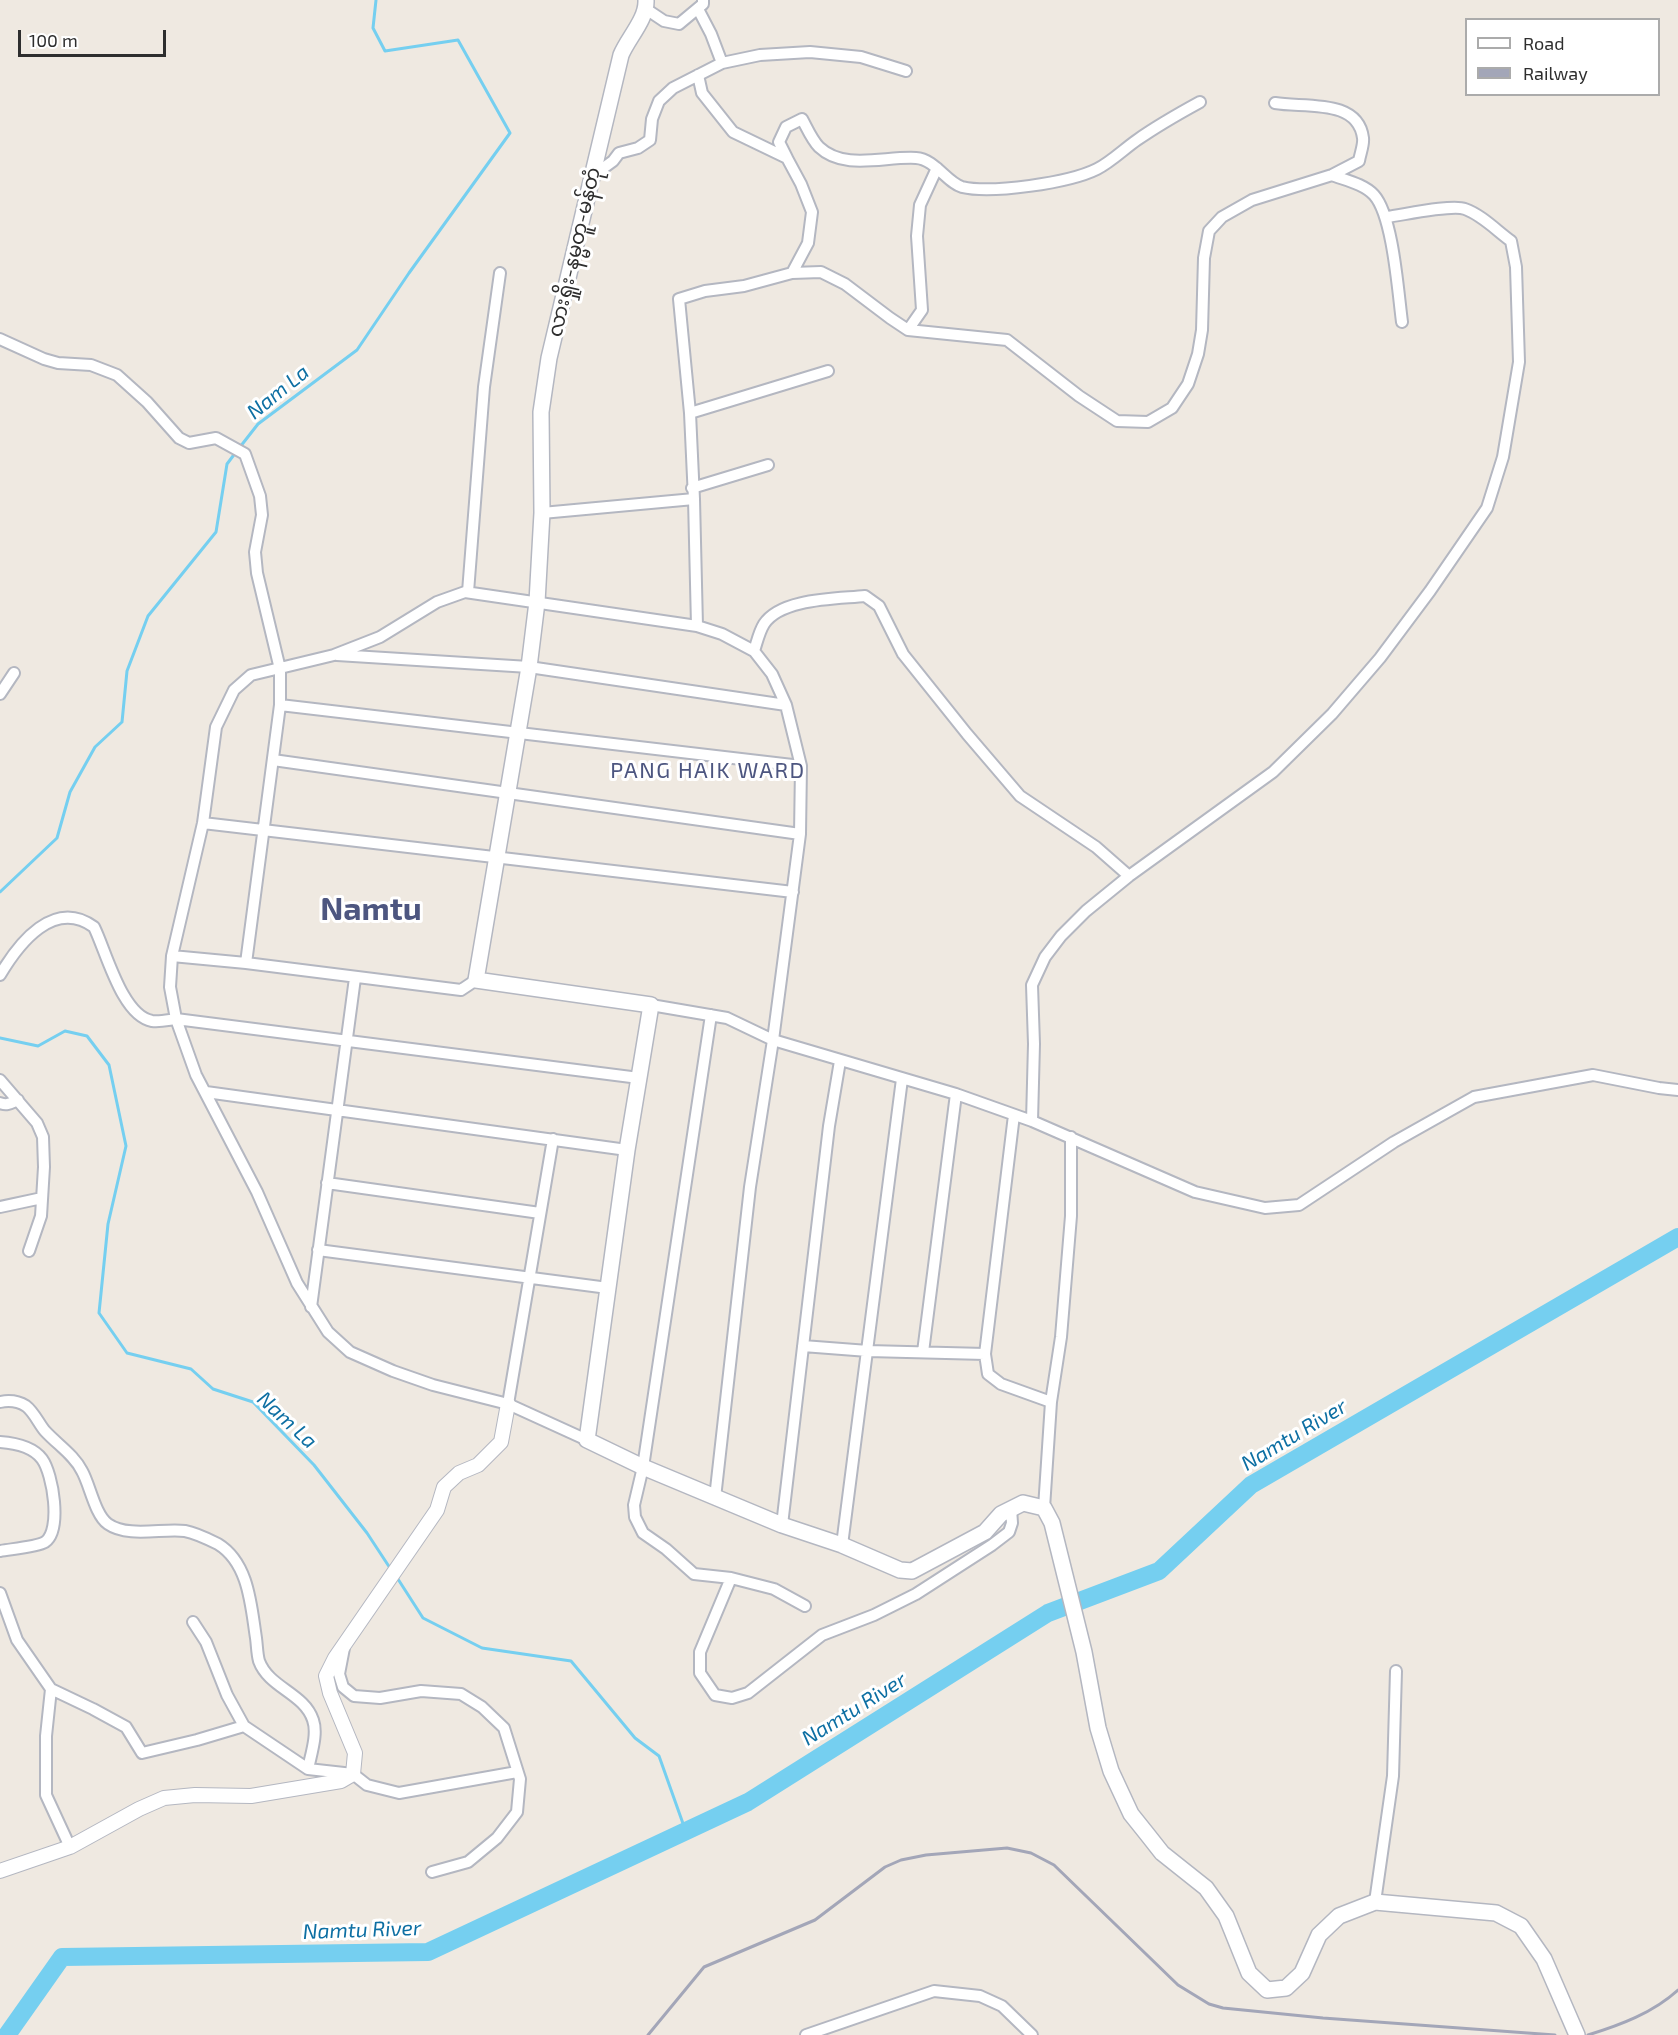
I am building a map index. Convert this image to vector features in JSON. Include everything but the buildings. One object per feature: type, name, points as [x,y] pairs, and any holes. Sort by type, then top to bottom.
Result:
[{"type":"main road","name":"လားရှိုး-နမ္မတူ-မန်တုံ","points":[[476,980],[529,667],[537,602],[542,513],[542,412],[549,358],[621,55],[646,5]]},
{"type":"main road","points":[[476,980],[651,1005],[627,1150],[587,1440],[715,1498],[782,1525],[842,1545],[900,1570],[912,1571],[986,1532],[1001,1514],[1011,1508],[1023,1503],[1044,1508],[1052,1523],[1084,1652],[1098,1728],[1108,1760],[1131,1814],[1162,1853],[1206,1888],[1226,1916],[1249,1973],[1267,1990],[1286,1988],[1302,1973],[1319,1935],[1338,1916],[1375,1902],[1496,1913],[1521,1926],[1544,1959],[1577,2035]]},
{"type":"street","points":[[646,5],[664,21],[679,24],[700,5],[722,63]]},
{"type":"street","points":[[591,177],[613,161],[619,153],[638,148],[650,140],[652,119],[659,100],[673,88],[722,63],[759,55],[810,52],[861,57],[906,71]]},
{"type":"street","points":[[698,75],[702,93],[733,132],[787,158]]},
{"type":"street","points":[[792,273],[808,243],[812,212],[801,184],[779,142],[786,127],[802,119],[819,147],[839,159],[881,161],[918,158],[938,168],[959,187],[985,189],[1024,186],[1080,176],[1099,168],[1162,122],[1200,102]]},
{"type":"street","points":[[697,626],[690,413],[679,299],[705,291],[744,285],[792,273],[821,272],[845,284],[908,330],[1007,340],[1079,396],[1117,421],[1148,422],[1172,408],[1188,384],[1198,354],[1202,330],[1204,258],[1209,231],[1222,217],[1252,200],[1332,175],[1359,161],[1364,140],[1359,122],[1349,113],[1319,106],[1275,103]]},
{"type":"street","points":[[908,330],[922,310],[917,236],[920,205],[938,168]]},
{"type":"street","points":[[1332,175],[1364,187],[1374,195],[1387,218],[1402,322]]},
{"type":"street","points":[[1032,1121],[1034,1044],[1032,985],[1045,957],[1061,936],[1086,911],[1129,876],[1273,772],[1332,714],[1380,658],[1487,508],[1503,457],[1519,362],[1516,267],[1511,242],[1464,208],[1432,210],[1387,218]]},
{"type":"street","points":[[468,592],[484,387],[500,273]]},
{"type":"street","points":[[0,339],[44,359],[58,363],[91,365],[117,375],[147,402],[179,438],[189,443],[216,438],[243,453],[260,496],[262,515],[255,552],[257,573],[280,669],[280,705],[246,963]]},
{"type":"street","points":[[690,413],[828,371]]},
{"type":"street","points":[[542,513],[693,494],[768,465]]},
{"type":"street","points":[[587,1440],[508,1404],[433,1385],[393,1371],[350,1352],[328,1332],[297,1283],[257,1192],[196,1075],[176,1019],[170,987],[172,956],[203,824],[216,727],[234,690],[251,675],[334,655],[380,637],[437,602],[468,592],[697,626],[722,634],[754,651],[772,674],[786,705],[801,766],[800,834],[773,1040],[750,1187],[715,1498]]},
{"type":"street","points":[[754,651],[764,624],[778,612],[797,604],[865,596],[879,606],[903,654],[1020,796],[1096,848],[1129,876]]},
{"type":"street","points":[[334,655],[529,667],[786,705]]},
{"type":"street","points":[[0,694],[14,673]]},
{"type":"street","points":[[280,705],[801,766]]},
{"type":"street","points":[[273,760],[800,834]]},
{"type":"street","points":[[203,824],[793,892]]},
{"type":"street","points":[[0,975],[12,954],[42,927],[57,918],[70,917],[84,920],[94,927],[124,996],[140,1017],[152,1021],[176,1019],[639,1078]]},
{"type":"street","points":[[172,956],[461,990],[476,980]]},
{"type":"street","points":[[311,1307],[355,978]]},
{"type":"street","points":[[651,1005],[727,1017],[773,1040],[956,1094],[1014,1114],[1196,1192],[1265,1208],[1299,1204],[1394,1142],[1474,1097],[1593,1076],[1678,1090]]},
{"type":"street","points":[[711,1015],[643,1467],[634,1505],[635,1517],[643,1533],[666,1549],[694,1574],[730,1578],[774,1589],[805,1606]]},
{"type":"street","points":[[782,1525],[829,1126],[840,1061]]},
{"type":"street","points":[[842,1545],[902,1079]]},
{"type":"street","points":[[0,1080],[37,1123],[43,1137],[41,1216],[29,1251]]},
{"type":"street","points":[[206,1092],[627,1150]]},
{"type":"street","points":[[923,1352],[956,1094]]},
{"type":"street","points":[[0,1103],[11,1104],[18,1100]]},
{"type":"street","points":[[1014,1114],[985,1354],[988,1374],[1001,1384],[1051,1402]]},
{"type":"street","points":[[1044,1508],[1051,1402],[1061,1337],[1071,1216],[1071,1137]]},
{"type":"street","points":[[353,1774],[355,1753],[330,1693],[326,1676],[345,1643],[437,1510],[444,1487],[459,1473],[478,1465],[501,1442],[553,1139]]},
{"type":"street","points":[[327,1183],[540,1213]]},
{"type":"street","points":[[0,1207],[42,1198]]},
{"type":"street","points":[[318,1250],[608,1288]]},
{"type":"street","points":[[803,1346],[868,1351],[985,1354]]},
{"type":"street","points":[[0,1402],[9,1400],[20,1402],[28,1408],[45,1431],[75,1460],[83,1472],[98,1511],[108,1524],[124,1529],[154,1532],[184,1531],[202,1536],[220,1545],[235,1559],[249,1590],[259,1661],[271,1680],[310,1710],[315,1723],[308,1769]]},
{"type":"street","points":[[0,1442],[22,1446],[42,1458],[51,1479],[55,1514],[53,1532],[45,1542],[0,1551]]},
{"type":"street","points":[[730,1578],[700,1653],[700,1673],[715,1695],[732,1698],[748,1693],[822,1635],[874,1615],[916,1594],[992,1545],[1009,1532],[1012,1523],[1011,1508]]},
{"type":"street","points":[[0,1593],[17,1640],[51,1689],[93,1708],[126,1727],[142,1753],[244,1726]]},
{"type":"street","points":[[193,1622],[206,1642],[227,1695],[244,1726],[308,1769],[353,1774],[367,1785],[399,1793],[517,1772]]},
{"type":"street","points":[[345,1643],[339,1674],[343,1687],[354,1696],[380,1698],[421,1691],[461,1694],[482,1707],[504,1728],[520,1779],[517,1812],[497,1838],[468,1862],[432,1872]]},
{"type":"street","points":[[1375,1902],[1393,1776],[1396,1671]]},
{"type":"street","points":[[51,1689],[46,1736],[46,1796],[70,1847]]},
{"type":"street","points":[[0,1871],[70,1847],[139,1809],[164,1798],[195,1795],[251,1796],[341,1780],[353,1774]]},
{"type":"street","points":[[806,2035],[934,1991],[980,1996],[1002,2006],[1032,2035]]},
{"type":"waterway","name":"Nam La","points":[[240,447],[258,424],[357,350],[409,273],[510,133],[458,40],[385,51],[373,28],[376,0]]},
{"type":"waterway","name":"Nam La","points":[[0,892],[57,838],[70,792],[95,747],[122,722],[127,671],[148,616],[216,532],[227,464],[236,452]]},
{"type":"waterway","name":"Nam La","points":[[0,1038],[38,1046],[65,1031],[87,1036],[109,1065],[126,1146],[108,1224],[99,1313],[127,1353],[191,1369],[213,1389],[253,1402],[314,1465],[367,1533],[390,1568]]},
{"type":"waterway","name":"Namtu River","points":[[7,2035],[62,1957],[428,1952],[748,1802],[1048,1613],[1159,1571],[1251,1485],[1678,1237]]},
{"type":"waterway","name":"Nam La","points":[[396,1576],[423,1618],[482,1648],[571,1661],[635,1738],[659,1756],[686,1832]]},
{"type":"railway","points":[[648,2035],[704,1967],[815,1920],[885,1867],[901,1860],[926,1855],[1007,1848],[1031,1853],[1054,1865],[1178,1985],[1209,2004],[1223,2008],[1323,2018],[1555,2035]]},
{"type":"railway","points":[[1588,2035],[1647,2012],[1678,1990]]},
{"type":"district","name":"PANG HAIK WARD","points":[[708,771]]},
{"type":"district","name":"Namtu","points":[[371,909]]}]
